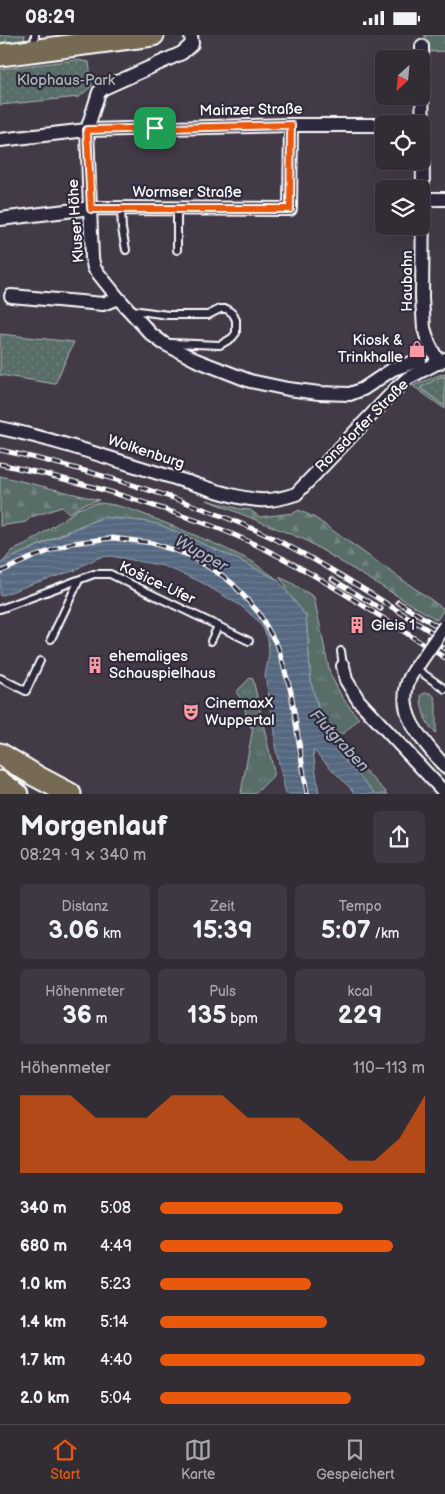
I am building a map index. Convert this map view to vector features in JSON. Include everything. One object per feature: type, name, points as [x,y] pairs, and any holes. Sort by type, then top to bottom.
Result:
[{"type":"main road","points":[[0,55],[35,43],[153,35]]},
{"type":"main road","points":[[0,754],[62,792]]},
{"type":"main road","points":[[0,782],[17,794]]},
{"type":"street","name":"Kluser Höhe","points":[[191,35],[192,44],[182,53],[99,92],[87,130],[92,258],[94,267],[118,299],[151,334],[163,343],[196,360],[207,368],[250,381],[288,389],[350,395],[357,393],[394,369],[420,360]]},
{"type":"street","name":"Haubahn","points":[[422,46],[422,115]]},
{"type":"street","name":"Wormser Straße","points":[[0,219],[91,209],[290,209],[291,125]]},
{"type":"street","name":"Mainzer Straße","points":[[0,140],[87,130],[375,125]]},
{"type":"street","points":[[430,199],[445,199]]},
{"type":"street","name":"Haubahn","points":[[423,235],[422,298],[424,328],[430,344],[442,361]]},
{"type":"street","points":[[11,296],[103,304],[118,299]]},
{"type":"street","name":"Ronsdorfer Straße","points":[[283,499],[296,493],[408,378],[442,361]]},
{"type":"street","name":"Wolkenburg","points":[[0,427],[99,454],[228,494],[257,500],[283,499]]},
{"type":"street","points":[[445,626],[410,675],[406,686],[406,709],[410,722],[445,767]]},
{"type":"street","points":[[343,666],[346,681],[359,701],[445,793]]},
{"type":"lane","points":[[121,209],[126,250]]},
{"type":"lane","points":[[177,209],[177,250]]},
{"type":"lane","points":[[128,309],[168,315],[208,315],[220,309],[226,309],[233,314],[236,320],[236,333],[228,342],[220,345],[163,343]]},
{"type":"lane","name":"Košice-Ufer","points":[[0,609],[94,574],[110,574],[249,641]]},
{"type":"lane","points":[[50,639],[78,580]]},
{"type":"lane","points":[[210,641],[218,626]]},
{"type":"lane","points":[[341,651],[343,666]]},
{"type":"lane","points":[[0,678],[26,691],[40,661]]},
{"type":"lane","points":[[418,665],[445,689]]},
{"type":"green space","points":[[0,35],[25,35],[23,45],[0,44]]},
{"type":"green space","points":[[425,35],[445,35],[445,51],[430,52],[430,50],[427,50]]},
{"type":"green space","name":"Klophaus-Park","points":[[76,60],[89,62],[92,86],[79,97],[0,105],[0,69]]},
{"type":"green space","points":[[0,334],[74,342],[55,384],[0,375]]},
{"type":"green space","points":[[445,374],[445,409],[413,386]]},
{"type":"green space","points":[[442,376],[445,378],[445,406],[420,388]]},
{"type":"green space","points":[[0,476],[99,500],[84,504],[69,513],[62,507],[31,517],[26,522],[0,526]]},
{"type":"green space","points":[[207,500],[250,510],[260,517],[294,513],[299,510],[315,518],[444,609],[437,620],[305,540]]},
{"type":"green space","points":[[96,503],[127,509],[194,535],[253,562],[278,580],[239,560],[158,524],[103,517],[3,562],[12,551],[27,544],[78,509]]},
{"type":"green space","points":[[279,577],[314,597],[330,674],[342,697],[359,719],[344,733],[333,735],[338,754],[318,708],[311,683],[306,616],[285,589],[287,587]]},
{"type":"green space","points":[[250,678],[253,679],[274,772],[272,777],[255,794],[242,794],[253,727],[250,727],[251,720],[247,720],[244,703],[236,692]]},
{"type":"green space","points":[[431,693],[434,696],[436,704],[435,733],[426,720],[423,711],[421,695]]},
{"type":"green space","points":[[347,752],[388,794],[376,794],[346,762]]},
{"type":"green space","points":[[0,761],[29,779],[21,790],[0,776]]},
{"type":"water","name":"Wupper","points":[[103,517],[158,524],[239,560],[278,580],[306,616],[311,683],[318,708],[336,751],[376,794],[356,794],[313,751],[319,794],[286,794],[275,746],[275,731],[265,676],[269,654],[268,639],[263,628],[255,618],[241,606],[199,581],[164,566],[111,556],[100,557],[76,570],[0,596],[0,563]]},
{"type":"railway","points":[[0,450],[68,466],[191,504],[225,517],[271,537],[315,560],[441,638]]},
{"type":"railway","points":[[0,464],[117,494],[226,531],[314,576],[445,658]]},
{"type":"railway","points":[[0,572],[33,557],[72,543],[113,538],[152,543],[189,555],[223,576],[233,584],[259,613],[278,647],[291,692],[307,794]]},
{"type":"railway","points":[[332,579],[381,609]]},
{"type":"railway","points":[[398,602],[445,631]]},
{"type":"railway","points":[[428,638],[445,649]]},
{"type":"place","name":"Kiosk & Trinkhalle","points":[[417,349]]},
{"type":"place","name":"Gleis 1","points":[[357,625]]},
{"type":"place","name":"ehemaliges Schauspielhaus","points":[[95,665]]},
{"type":"place","name":"CinemaxX Wuppertal","points":[[191,712]]},
{"type":"route","points":[[291,125],[290,209],[91,209],[87,130],[155,128],[291,125]]},
{"type":"water label","name":"Flutgraben","points":[[339,741]]}]
